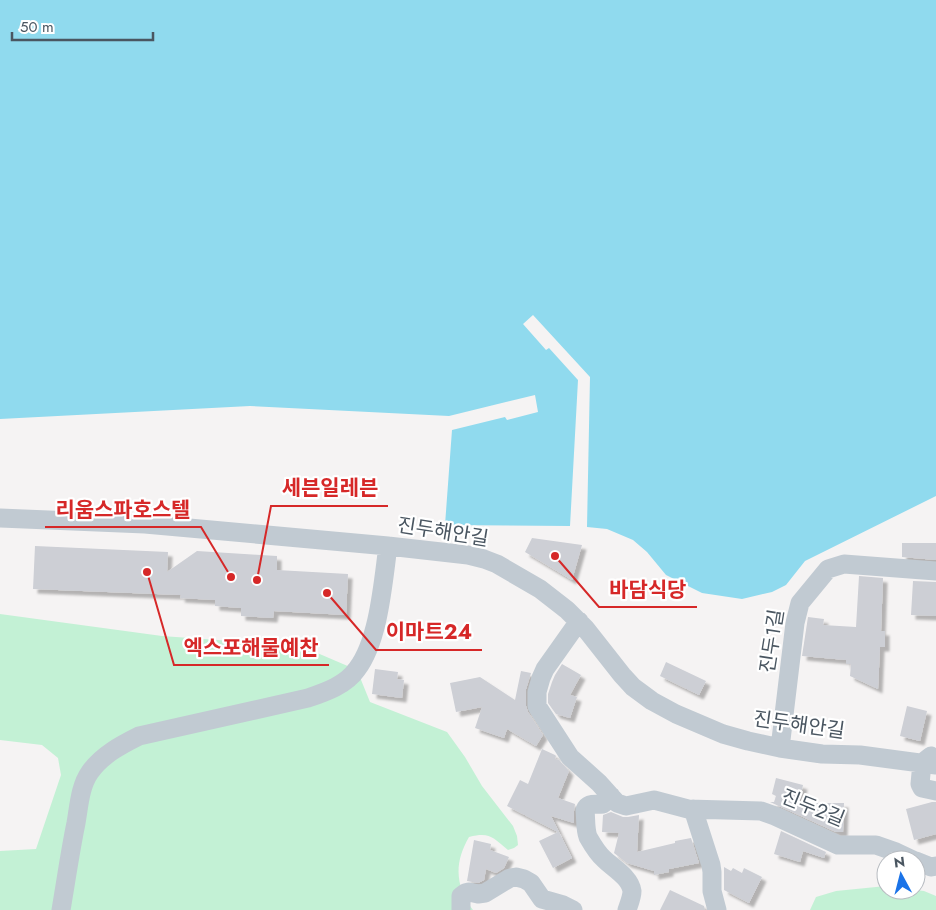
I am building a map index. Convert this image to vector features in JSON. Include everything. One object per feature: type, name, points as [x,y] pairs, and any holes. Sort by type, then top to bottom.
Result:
[{"type":"street","name":"진두해안길","points":[[0,518],[145,524],[388,546],[468,555],[484,559],[497,564],[540,589],[567,610],[579,621],[633,687],[652,701],[676,714],[723,734],[748,742],[780,748],[822,754],[931,760]]},
{"type":"street","points":[[61,910],[84,782],[99,762],[108,754],[139,736],[308,698],[327,692],[343,683],[357,670],[371,644],[388,546]]},
{"type":"street","name":"진두1길","points":[[780,748],[795,623],[800,603],[828,569],[844,564],[936,571]]},
{"type":"street","name":"진두2길","points":[[579,621],[545,669],[537,692],[537,706],[570,757],[599,783],[617,803],[626,806],[654,800],[680,808],[761,811],[838,845],[876,846],[889,850]]},
{"type":"street","points":[[931,760],[920,784],[922,788],[936,790]]},
{"type":"street","points":[[611,796],[602,804],[586,806],[587,833],[600,855],[616,869],[631,887],[632,895],[627,910]]},
{"type":"street","points":[[693,809],[711,865],[712,892],[716,910]]},
{"type":"street","points":[[461,910],[461,896],[465,893],[485,893],[510,878],[516,877],[524,878],[531,883],[542,899],[573,910]]},
{"type":"green space","points":[[0,614],[162,636],[301,646],[357,670],[370,702],[447,732],[465,757],[482,786],[513,826],[518,845],[508,850],[486,835],[469,837],[461,856],[459,874],[463,892],[473,910],[0,910],[0,851],[36,849],[61,775],[58,758],[42,745],[0,740]]},
{"type":"green space","points":[[876,887],[876,900],[926,900],[926,892],[936,896],[936,910],[810,910],[816,897],[836,891]]},
{"type":"water","points":[[0,0],[936,0],[936,496],[805,561],[786,585],[772,592],[742,599],[702,593],[666,575],[647,552],[633,540],[607,529],[587,527],[590,377],[533,315],[523,324],[546,350],[549,348],[578,380],[570,526],[445,525],[452,430],[505,417],[507,420],[538,412],[535,395],[449,416],[250,406],[0,419]]},
{"type":"building","points":[[532,538],[582,545],[572,580],[525,552]]},
{"type":"building","points":[[902,543],[936,543],[936,560],[902,557]]},
{"type":"building","points":[[35,546],[168,552],[167,572],[197,551],[277,556],[277,570],[348,574],[346,615],[274,611],[273,618],[241,616],[241,608],[215,606],[215,600],[180,598],[181,595],[33,589]]},
{"type":"building","points":[[859,576],[883,578],[881,631],[885,631],[885,647],[880,647],[878,689],[850,676],[851,664],[846,664],[846,660],[802,656],[808,617],[824,619],[823,625],[856,627]]},
{"type":"building","points":[[913,581],[936,582],[936,616],[911,615]]},
{"type":"building","points":[[666,662],[706,681],[699,695],[660,676]]},
{"type":"building","points":[[562,664],[581,675],[570,695],[577,697],[570,718],[556,714],[548,703],[548,694],[552,682]]},
{"type":"building","points":[[375,669],[398,672],[397,679],[404,680],[402,698],[372,694]]},
{"type":"building","points":[[521,671],[531,673],[526,689],[526,706],[543,735],[536,746],[507,729],[504,738],[475,728],[482,707],[456,712],[450,683],[480,677],[515,700]]},
{"type":"building","points":[[907,706],[927,711],[920,741],[900,736]]},
{"type":"building","points":[[542,749],[555,755],[555,759],[559,760],[569,771],[558,798],[575,804],[574,823],[551,816],[572,858],[553,868],[539,841],[558,832],[507,806],[520,780],[528,784]]},
{"type":"building","points":[[776,778],[803,785],[799,803],[844,803],[843,832],[836,832],[770,802],[774,802],[776,796],[772,794]]},
{"type":"building","points":[[936,802],[936,834],[914,840],[906,809]]},
{"type":"building","points":[[611,812],[623,817],[639,815],[637,852],[691,838],[699,863],[669,869],[669,872],[654,875],[654,871],[627,863],[614,853],[619,833],[602,832],[603,815]]},
{"type":"building","points":[[781,831],[826,852],[824,858],[803,851],[800,862],[774,854]]},
{"type":"building","points":[[474,840],[491,844],[490,850],[509,857],[504,868],[496,873],[486,869],[484,880],[478,883],[467,881]]},
{"type":"building","points":[[724,867],[731,871],[733,868],[742,873],[744,868],[762,877],[749,903],[724,890]]},
{"type":"building","points":[[670,890],[704,906],[705,910],[660,910]]},
{"type":"place","name":"바담식당","points":[[555,556]]},
{"type":"place","name":"엑스포해물예찬","points":[[147,572]]},
{"type":"place","name":"리움스파호스텔","points":[[231,577]]},
{"type":"place","name":"세븐일레븐","points":[[257,580]]},
{"type":"place","name":"이마트24","points":[[327,593]]}]
